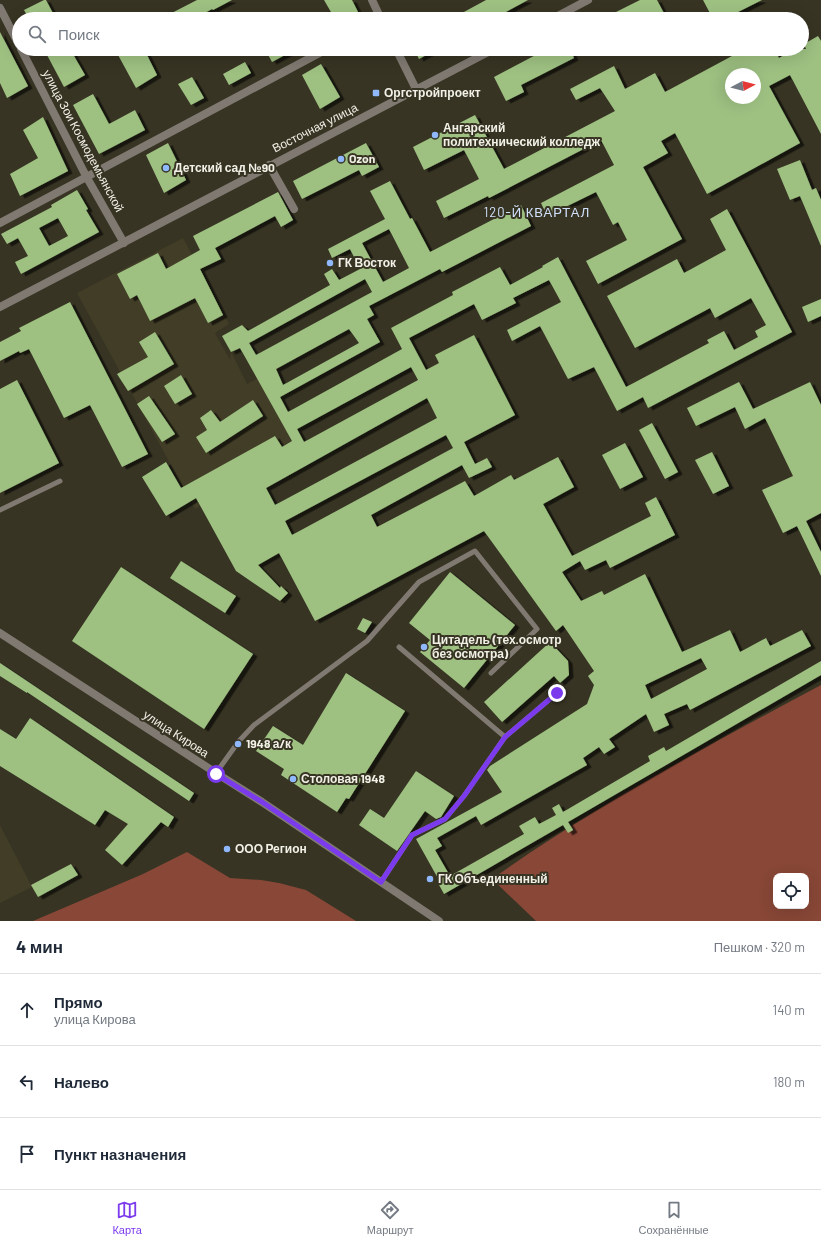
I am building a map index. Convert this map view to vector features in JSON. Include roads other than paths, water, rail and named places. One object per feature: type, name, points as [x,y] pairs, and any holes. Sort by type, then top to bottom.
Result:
[{"type":"street","points":[[372,0],[378,12]]},
{"type":"street","points":[[565,12],[588,0]]},
{"type":"street","points":[[0,8],[12,31]]},
{"type":"street","name":"улица Зои Космодемьянской","points":[[25,56],[86,176],[124,243]]},
{"type":"street","points":[[0,222],[314,56]]},
{"type":"street","points":[[400,56],[416,89]]},
{"type":"street","name":"Восточная улица","points":[[0,307],[124,243],[269,165],[480,56]]},
{"type":"street","points":[[269,165],[294,209]]},
{"type":"street","name":"улица Кирова","points":[[0,634],[216,774],[262,802],[439,921]]},
{"type":"lane","points":[[0,510],[60,481]]},
{"type":"lane","points":[[216,774],[240,741],[254,725],[367,641],[419,582],[475,551],[537,629],[491,673]]},
{"type":"lane","points":[[398,647],[505,737]]},
{"type":"lane","points":[[381,882],[412,835],[445,819],[464,796],[505,737],[557,693]]},
{"type":"place","name":"Оргстройпроект","points":[[376,93]]},
{"type":"place","name":"Ангарский политехнический колледж","points":[[435,135]]},
{"type":"place","name":"Ozon","points":[[341,159]]},
{"type":"place","name":"Детский сад №90","points":[[166,168]]},
{"type":"place","name":"ГК Восток","points":[[330,263]]},
{"type":"place","name":"Цитадель (тех.осмотр без осмотра)","points":[[424,647]]},
{"type":"place","name":"1948 а/к","points":[[238,744]]},
{"type":"place","name":"Столовая 1948","points":[[293,779]]},
{"type":"place","name":"ООО Регион","points":[[227,849]]},
{"type":"place","name":"ГК Объединенный","points":[[430,879]]},
{"type":"district","name":"120-Й КВАРТАЛ","points":[[537,212]]}]
